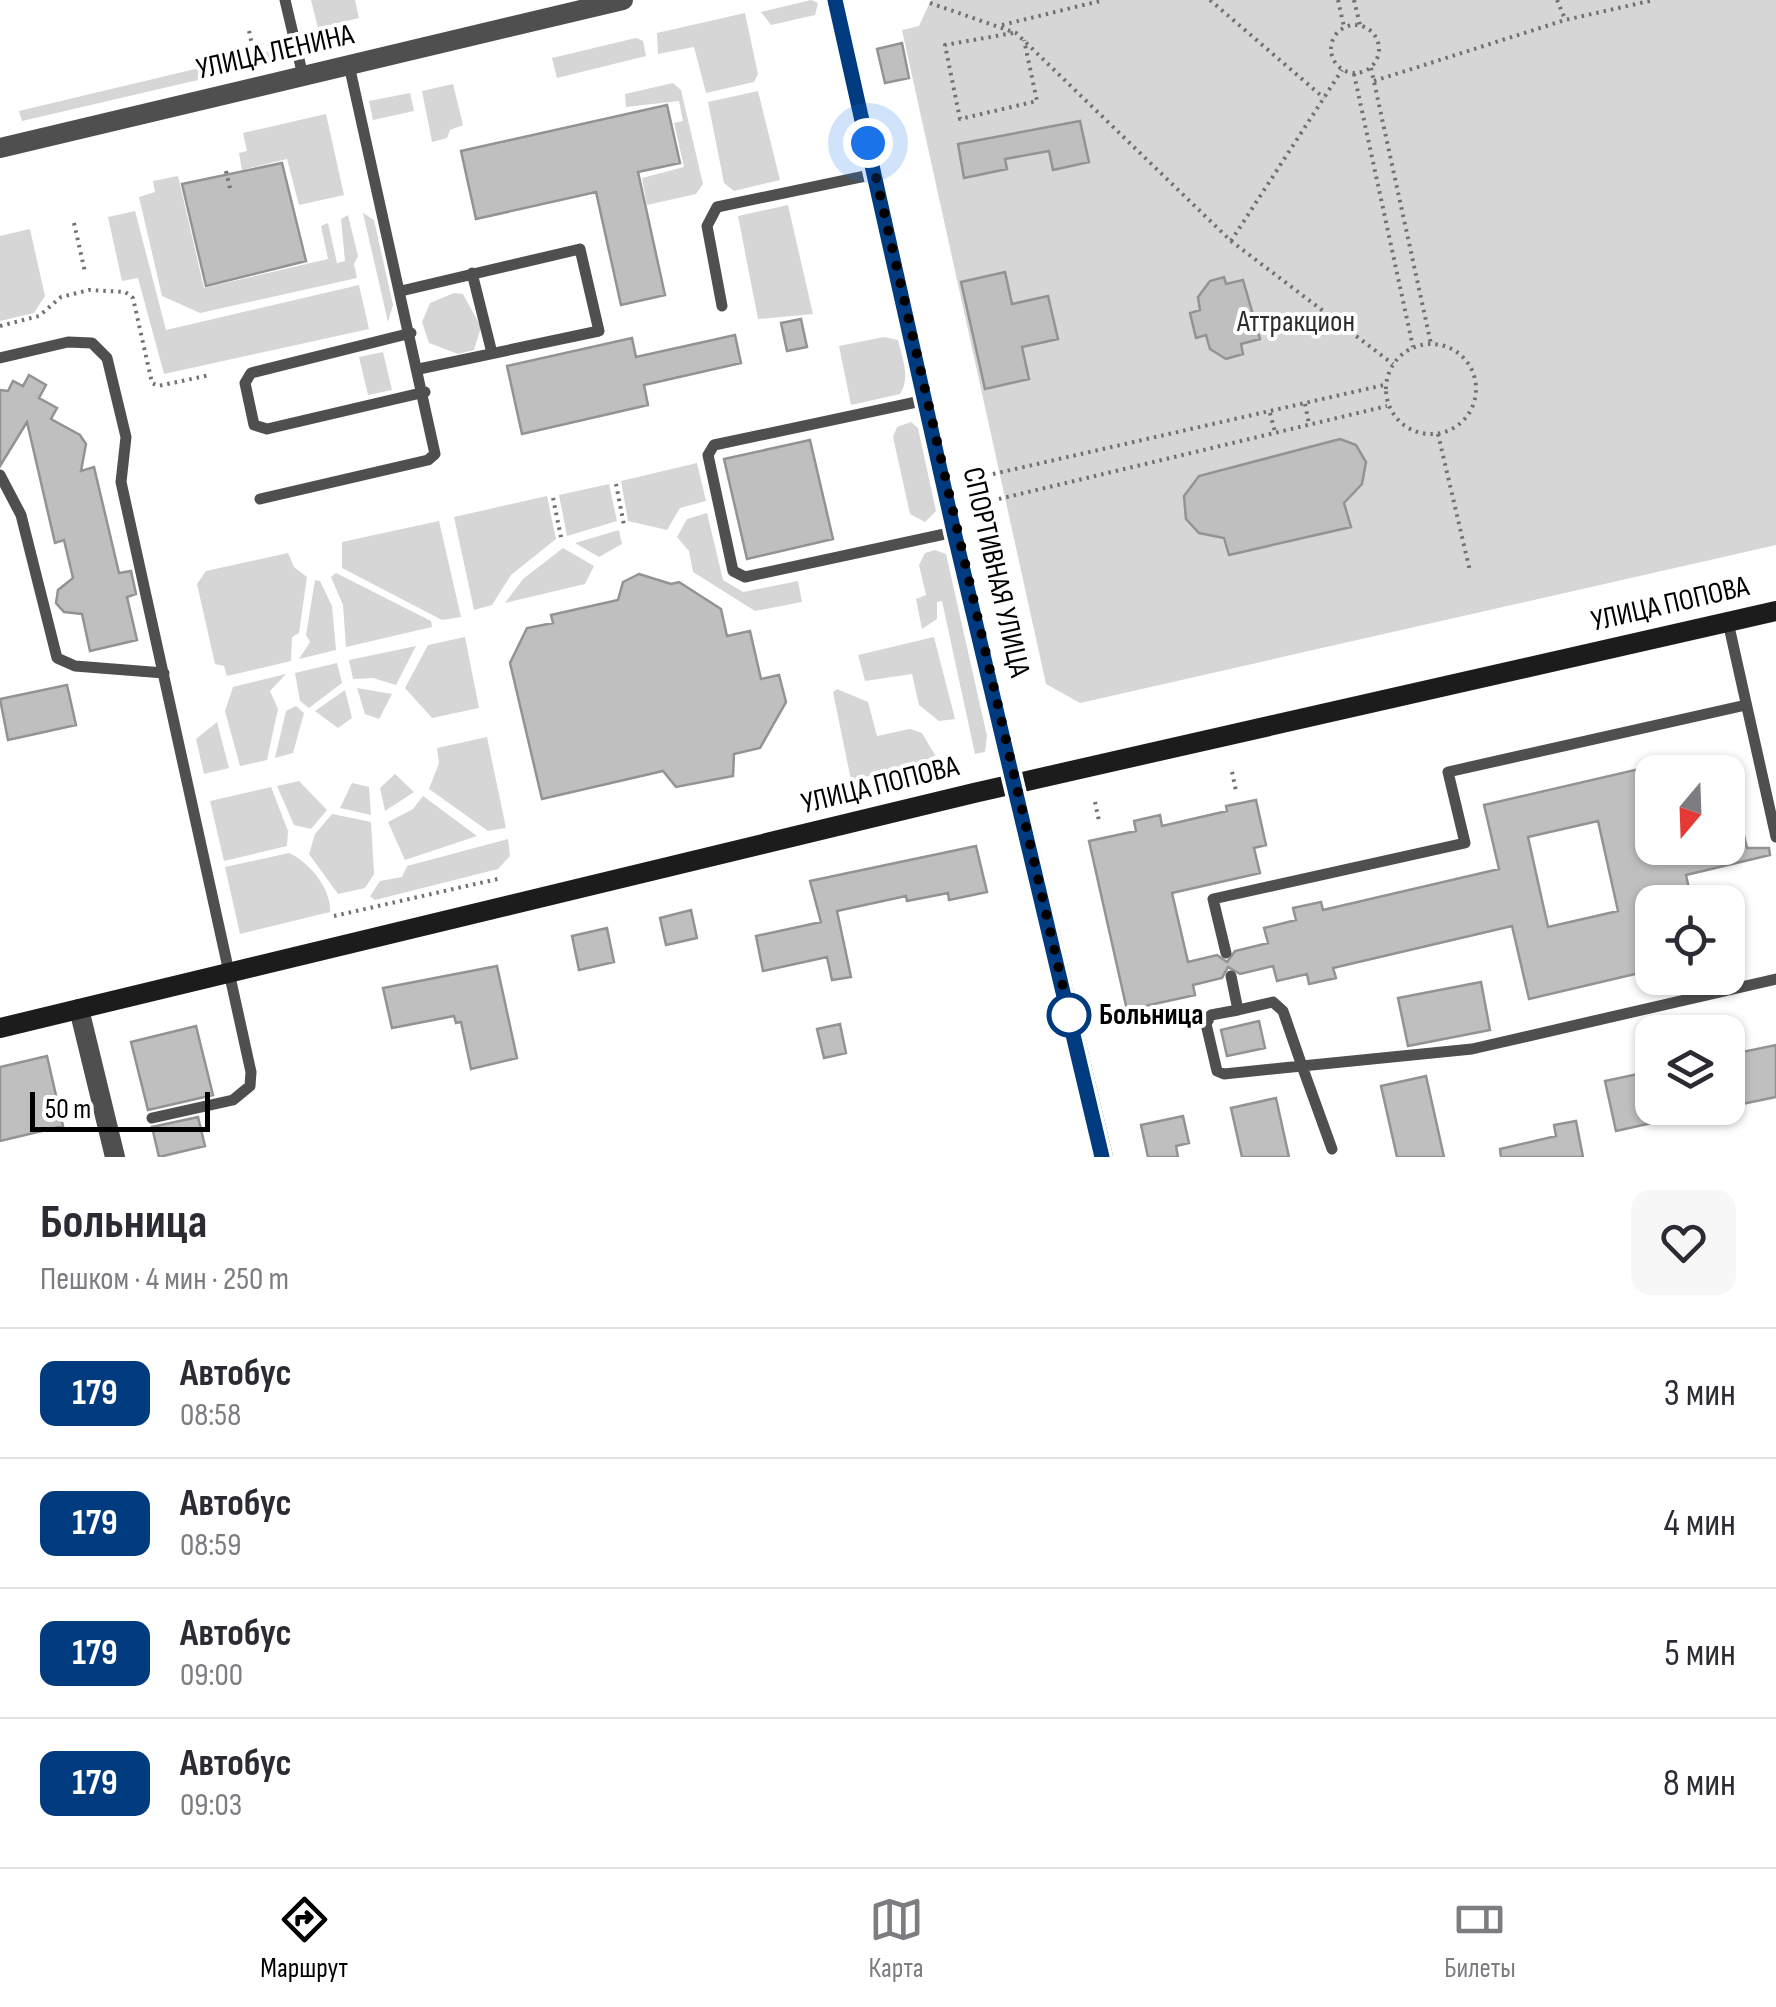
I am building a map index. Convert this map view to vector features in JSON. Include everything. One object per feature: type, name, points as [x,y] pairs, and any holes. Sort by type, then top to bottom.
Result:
[{"type":"street","name":"СПОРТИВНАЯ УЛИЦА","points":[[835,0],[954,532],[1102,1157]]},
{"type":"street","name":"УЛИЦА ЛЕНИНА","points":[[0,148],[613,1]]},
{"type":"street","name":"УЛИЦА ПОПОВА","points":[[0,1028],[1014,784],[1776,611]]},
{"type":"street","points":[[79,1009],[114,1157]]},
{"type":"lane","points":[[285,0],[303,76]]},
{"type":"lane","points":[[260,499],[428,460],[436,444],[349,65]]},
{"type":"lane","points":[[722,306],[707,226],[717,207],[875,174]]},
{"type":"lane","points":[[401,291],[580,250],[598,331],[419,369]]},
{"type":"lane","points":[[472,274],[492,354]]},
{"type":"lane","points":[[411,333],[251,373],[244,383],[254,425],[267,430],[424,392]]},
{"type":"lane","points":[[0,358],[80,341],[92,343],[108,358],[126,436],[121,482],[250,1072],[250,1086],[233,1100],[152,1118]]},
{"type":"lane","points":[[926,400],[714,445],[708,455],[734,571],[744,577],[954,532]]},
{"type":"lane","points":[[0,475],[21,515],[57,658],[74,666],[164,672]]},
{"type":"lane","points":[[1728,622],[1776,837]]},
{"type":"lane","points":[[1226,953],[1214,899],[1465,842],[1448,772],[1746,705]]},
{"type":"lane","points":[[1231,976],[1238,1010]]},
{"type":"lane","points":[[1332,1149],[1302,1066],[1283,1011],[1273,1002],[1211,1015],[1206,1024],[1216,1071],[1224,1074],[1302,1066],[1472,1048],[1776,978]]},
{"type":"path","points":[[1002,25],[1104,0]]},
{"type":"path","points":[[1210,0],[1325,98]]},
{"type":"path","points":[[1338,0],[1344,27]]},
{"type":"path","points":[[1354,0],[1360,25],[1378,39],[1379,54],[1370,68],[1354,74],[1342,70],[1330,52],[1333,37],[1344,27],[1360,25]]},
{"type":"path","points":[[1557,0],[1566,20]]},
{"type":"path","points":[[1374,81],[1566,20],[1654,0]]},
{"type":"path","points":[[930,3],[1016,32],[1230,241],[1394,364]]},
{"type":"path","points":[[249,32],[253,50]]},
{"type":"path","points":[[1016,32],[945,46],[960,119],[1037,101],[1024,40]]},
{"type":"path","points":[[1370,68],[1431,344]]},
{"type":"path","points":[[1230,241],[1342,70]]},
{"type":"path","points":[[1354,74],[1413,348]]},
{"type":"path","points":[[226,171],[230,188]]},
{"type":"path","points":[[74,223],[85,272]]},
{"type":"path","points":[[0,326],[39,316],[61,297],[89,290],[125,292],[133,298],[152,383],[158,386],[210,375]]},
{"type":"path","points":[[1431,344],[1464,358],[1476,392],[1460,424],[1438,434],[1414,432],[1388,406],[1384,385],[1394,364],[1413,348],[1431,344]]},
{"type":"path","points":[[994,474],[1384,385]]},
{"type":"path","points":[[1305,404],[1309,426]]},
{"type":"path","points":[[999,499],[1388,406]]},
{"type":"path","points":[[1270,413],[1276,433]]},
{"type":"path","points":[[1438,434],[1470,571]]},
{"type":"path","points":[[616,484],[624,525]]},
{"type":"path","points":[[553,498],[562,542]]},
{"type":"path","points":[[1232,772],[1236,791]]},
{"type":"path","points":[[1095,802],[1099,821]]},
{"type":"path","points":[[334,916],[502,878]]},
{"type":"green space","points":[[311,0],[355,0],[359,18],[318,28]]},
{"type":"green space","points":[[811,0],[818,3],[815,15],[771,25],[761,12]]},
{"type":"green space","name":"Аттракцион","points":[[931,0],[1776,0],[1776,545],[1080,703],[1046,684],[902,30],[919,26]]},
{"type":"green space","points":[[745,13],[758,74],[754,82],[706,93],[694,47],[658,54],[657,33]]},
{"type":"green space","points":[[636,38],[643,41],[646,56],[557,78],[552,58]]},
{"type":"green space","points":[[279,49],[271,63],[22,121],[19,111]]},
{"type":"green space","points":[[673,83],[681,90],[703,184],[696,194],[647,205],[642,178],[684,167],[674,123],[683,121],[679,101],[626,107],[625,94]]},
{"type":"green space","points":[[453,84],[463,125],[450,130],[447,138],[432,142],[422,91]]},
{"type":"green space","points":[[758,91],[780,180],[734,191],[724,183],[708,102]]},
{"type":"green space","points":[[410,93],[414,111],[373,120],[369,101]]},
{"type":"green space","points":[[326,114],[344,195],[299,205],[287,159],[242,170],[239,153],[247,151],[243,133]]},
{"type":"green space","points":[[178,176],[204,288],[328,259],[321,226],[328,223],[337,263],[345,261],[341,219],[348,215],[358,256],[354,264],[357,278],[200,313],[162,296],[139,197],[155,192],[153,181]]},
{"type":"green space","points":[[788,205],[813,314],[758,319],[738,216]]},
{"type":"green space","points":[[135,211],[166,330],[359,285],[369,329],[164,374],[138,278],[122,281],[108,217]]},
{"type":"green space","points":[[363,213],[374,220],[393,305],[388,322]]},
{"type":"green space","points":[[30,229],[45,296],[34,313],[0,321],[0,236]]},
{"type":"green space","points":[[454,293],[463,294],[481,327],[474,350],[458,354],[429,343],[422,322],[430,303]]},
{"type":"green space","points":[[884,337],[898,340],[905,367],[903,388],[900,394],[851,405],[839,346]]},
{"type":"green space","points":[[383,352],[392,390],[368,395],[359,357]]},
{"type":"green space","points":[[911,422],[918,428],[936,511],[925,522],[910,514],[893,437],[897,427]]},
{"type":"green space","points":[[697,463],[706,501],[680,508],[667,530],[628,521],[621,481]]},
{"type":"green space","points":[[609,484],[617,521],[567,536],[559,495]]},
{"type":"green space","points":[[547,496],[556,539],[511,575],[492,605],[474,610],[454,517]]},
{"type":"green space","points":[[707,513],[723,580],[743,592],[798,581],[802,602],[755,611],[693,572],[689,551],[677,537],[687,519]]},
{"type":"green space","points":[[439,521],[461,617],[442,620],[342,568],[342,542]]},
{"type":"green space","points":[[619,530],[622,544],[599,557],[575,543]]},
{"type":"green space","points":[[563,548],[594,566],[585,584],[505,603],[523,579]]},
{"type":"green space","points":[[935,550],[946,554],[987,736],[985,752],[975,754],[942,601],[937,602],[937,619],[922,629],[916,599],[926,595],[919,565],[925,553]]},
{"type":"green space","points":[[288,553],[294,567],[307,577],[299,633],[292,637],[291,661],[227,676],[224,666],[215,664],[197,584],[206,571]]},
{"type":"green space","points":[[336,573],[431,621],[432,627],[346,647],[343,605],[331,577]]},
{"type":"green space","points":[[315,580],[320,581],[332,606],[336,650],[299,659],[310,642],[306,635]]},
{"type":"green space","points":[[465,637],[479,708],[432,718],[405,688],[428,645]]},
{"type":"green space","points":[[934,637],[955,719],[939,721],[919,705],[912,674],[865,681],[858,655]]},
{"type":"green space","points":[[416,646],[396,685],[373,678],[353,679],[349,660]]},
{"type":"green space","points":[[337,663],[342,683],[309,708],[300,701],[295,673]]},
{"type":"green space","points":[[286,674],[270,691],[278,709],[267,760],[240,766],[225,711],[233,687]]},
{"type":"green space","points":[[357,688],[392,694],[379,719],[365,714]]},
{"type":"green space","points":[[837,689],[868,702],[877,736],[910,729],[922,733],[938,760],[851,780],[833,692]]},
{"type":"green space","points":[[345,690],[352,718],[338,728],[315,711]]},
{"type":"green space","points":[[296,706],[304,713],[293,753],[275,758],[286,711]]},
{"type":"green space","points":[[217,722],[229,768],[204,774],[196,739]]},
{"type":"green space","points":[[487,737],[506,828],[488,831],[429,789],[439,763],[437,748]]},
{"type":"green space","points":[[395,774],[414,792],[385,811],[380,788]]},
{"type":"green space","points":[[299,781],[327,810],[311,829],[294,825],[277,786]]},
{"type":"green space","points":[[352,783],[369,787],[371,815],[340,808]]},
{"type":"green space","points":[[271,787],[288,831],[287,846],[224,861],[210,801]]},
{"type":"green space","points":[[423,796],[477,836],[405,860],[388,822],[413,809]]},
{"type":"green space","points":[[332,814],[371,822],[374,874],[365,888],[338,894],[309,854],[315,834]]},
{"type":"green space","points":[[508,839],[510,856],[498,869],[375,900],[370,896],[380,881],[402,877],[407,866]]},
{"type":"green space","points":[[289,853],[317,877],[327,894],[330,912],[240,934],[225,867]]},
{"type":"building","points":[[902,43],[909,78],[885,83],[877,49]]},
{"type":"building","points":[[667,105],[680,163],[638,172],[665,295],[621,305],[596,192],[476,219],[461,151]]},
{"type":"building","points":[[1080,121],[1089,162],[1053,170],[1049,151],[1005,159],[1007,169],[964,178],[958,144]]},
{"type":"building","points":[[282,163],[306,261],[206,286],[182,184]]},
{"type":"building","points":[[1005,272],[1012,304],[1048,296],[1058,339],[1022,347],[1029,379],[985,389],[961,282]]},
{"type":"building","points":[[1224,277],[1226,284],[1243,280],[1260,339],[1241,344],[1243,354],[1226,359],[1210,349],[1206,335],[1196,338],[1190,313],[1200,310],[1198,297],[1210,281]]},
{"type":"building","points":[[801,319],[807,347],[787,351],[781,323]]},
{"type":"building","points":[[735,335],[741,363],[644,385],[648,405],[522,434],[507,366],[632,338],[636,357]]},
{"type":"building","points":[[29,375],[46,385],[39,398],[57,408],[51,419],[80,435],[86,444],[81,471],[94,467],[119,573],[131,571],[136,594],[127,597],[137,640],[90,651],[82,614],[64,612],[56,603],[58,590],[73,578],[64,540],[55,543],[27,422],[0,466],[0,390],[8,391],[13,381],[23,386]]},
{"type":"building","points":[[1340,439],[1356,445],[1366,462],[1362,484],[1344,503],[1351,527],[1229,555],[1224,538],[1199,533],[1186,519],[1184,496],[1199,476]]},
{"type":"building","points":[[810,440],[833,539],[747,559],[724,459]]},
{"type":"building","points":[[639,574],[671,584],[679,582],[721,609],[727,636],[750,631],[761,679],[779,675],[786,702],[760,748],[734,754],[733,776],[676,787],[663,771],[542,799],[510,663],[527,628],[553,623],[551,615],[618,600],[623,582]]},
{"type":"building","points":[[67,685],[76,725],[8,740],[0,699]]},
{"type":"building","points":[[1635,770],[1635,865],[1728,865],[1686,875],[1688,885],[1635,885],[1635,974],[1529,999],[1512,926],[1333,968],[1336,978],[1309,984],[1307,974],[1277,981],[1273,966],[1240,974],[1228,967],[1222,978],[1193,985],[1195,995],[1127,1010],[1089,841],[1136,831],[1134,821],[1160,815],[1162,826],[1256,800],[1266,845],[1254,848],[1260,873],[1172,893],[1188,962],[1217,955],[1227,962],[1235,951],[1268,943],[1264,928],[1296,920],[1293,908],[1321,902],[1323,910],[1499,869],[1484,805]],"holes":[[[1598,821],[1618,911],[1548,927],[1528,837]]]},
{"type":"building","points":[[1745,840],[1747,848],[1769,848],[1770,855],[1745,861]]},
{"type":"building","points":[[976,846],[987,892],[949,900],[948,893],[907,901],[906,896],[837,911],[851,977],[832,980],[827,957],[763,971],[756,936],[821,922],[810,881]]},
{"type":"building","points":[[691,910],[697,938],[666,945],[660,918]]},
{"type":"building","points":[[607,928],[614,962],[579,970],[572,936]]},
{"type":"building","points":[[497,966],[517,1058],[471,1069],[461,1022],[456,1023],[454,1016],[392,1028],[383,988]]},
{"type":"building","points":[[1481,982],[1490,1030],[1408,1046],[1398,998]]},
{"type":"building","points":[[1259,1021],[1265,1048],[1227,1056],[1221,1030]]},
{"type":"building","points":[[840,1024],[846,1053],[824,1058],[817,1029]]},
{"type":"building","points":[[196,1026],[213,1095],[148,1110],[131,1042]]},
{"type":"building","points":[[1776,1045],[1776,1097],[1745,1103],[1745,1051]]},
{"type":"building","points":[[47,1056],[63,1126],[0,1141],[0,1067]]},
{"type":"building","points":[[1635,1075],[1635,1125],[1643,1125],[1616,1131],[1605,1081]]},
{"type":"building","points":[[1426,1076],[1444,1157],[1397,1157],[1381,1086]]},
{"type":"building","points":[[1276,1098],[1289,1157],[1242,1157],[1231,1108]]},
{"type":"building","points":[[1183,1116],[1189,1143],[1176,1146],[1178,1157],[1148,1157],[1141,1125]]},
{"type":"building","points":[[198,1117],[205,1146],[159,1157],[152,1127]]},
{"type":"building","points":[[1576,1121],[1583,1157],[1501,1157],[1500,1149],[1556,1136],[1554,1125]]},
{"type":"bus line","name":"179","points":[[835,0],[954,532],[1102,1157]]},
{"type":"place","name":"Больница","points":[[1069,1015]]},
{"type":"route","points":[[868,143],[954,532],[1072,1026],[1069,1015]]}]
